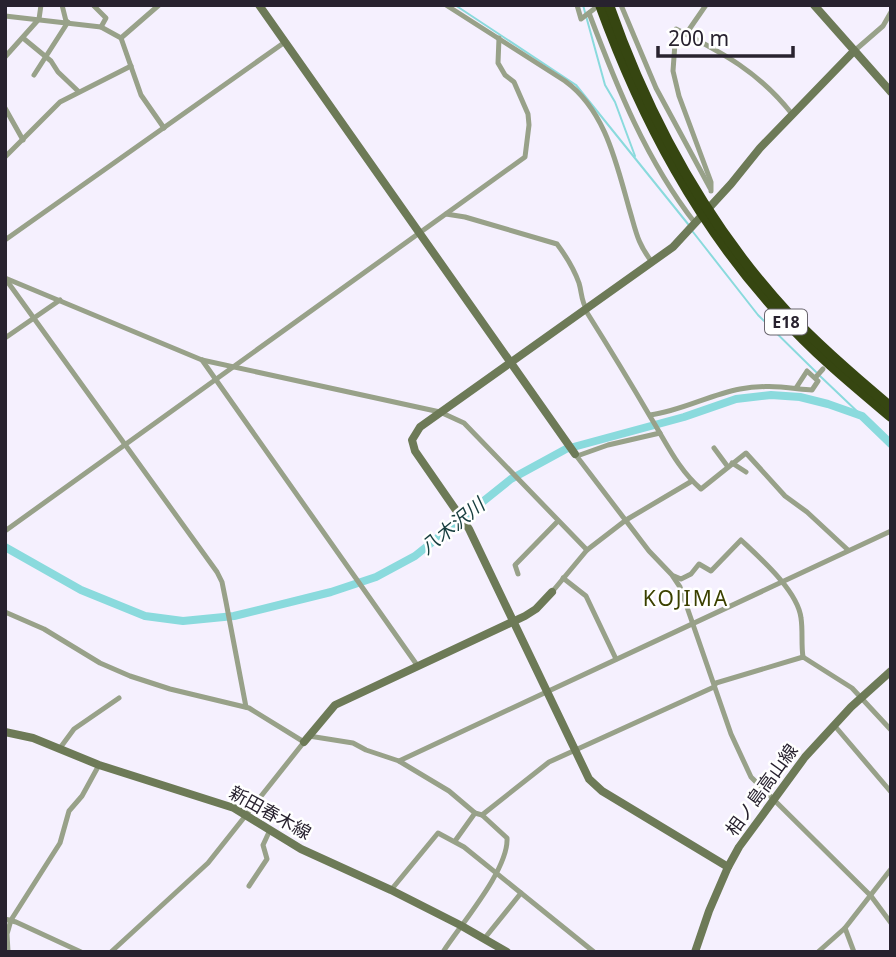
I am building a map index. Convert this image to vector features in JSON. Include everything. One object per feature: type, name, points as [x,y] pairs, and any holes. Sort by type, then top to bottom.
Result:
[{"type":"highway","name":"E18","points":[[609,5],[648,103],[702,208],[788,312],[838,362],[891,407]]},
{"type":"highway","name":"E18","points":[[595,9],[663,150],[738,266],[782,318],[833,368],[891,417]]},
{"type":"street","points":[[5,57],[39,19],[41,5]]},
{"type":"street","points":[[34,75],[67,22],[62,5]]},
{"type":"street","points":[[93,5],[106,18],[102,27]]},
{"type":"street","points":[[121,38],[159,5]]},
{"type":"street","points":[[258,5],[562,436],[649,551],[680,587],[714,687],[742,761],[751,777],[871,896],[891,923]]},
{"type":"street","points":[[446,5],[576,89],[594,109],[617,167],[637,240],[652,262]]},
{"type":"street","points":[[577,5],[581,19],[595,9],[610,69],[642,140],[692,227]]},
{"type":"street","points":[[621,5],[644,64],[671,120],[717,200]]},
{"type":"street","points":[[687,34],[706,5]]},
{"type":"street","points":[[814,5],[891,92]]},
{"type":"street","points":[[728,867],[602,791],[589,779],[469,529],[415,451],[412,440],[416,430],[440,412],[673,247],[792,114],[853,52],[883,26],[891,12]]},
{"type":"street","points":[[5,16],[102,27],[121,38],[141,95],[164,128]]},
{"type":"street","points":[[711,191],[711,182],[682,109],[673,71],[676,29],[736,61],[773,90],[792,114]]},
{"type":"street","points":[[23,38],[78,91]]},
{"type":"street","points":[[5,531],[525,157],[528,114],[514,82],[505,75],[498,63],[499,38]]},
{"type":"street","points":[[5,240],[285,42]]},
{"type":"street","points":[[5,157],[60,102],[131,66]]},
{"type":"street","points":[[5,108],[23,140]]},
{"type":"street","points":[[446,214],[557,244],[575,272],[581,302],[675,460],[692,481],[701,489],[746,453],[785,496],[807,512],[848,550]]},
{"type":"street","points":[[5,278],[202,360],[440,412],[464,423],[587,550]]},
{"type":"street","points":[[5,278],[217,572],[222,582],[246,707]]},
{"type":"street","points":[[5,338],[60,300]]},
{"type":"street","points":[[202,360],[417,665]]},
{"type":"street","points":[[815,378],[823,369]]},
{"type":"street","points":[[650,416],[741,389],[775,386],[812,390],[818,381],[807,371],[796,388]]},
{"type":"street","points":[[576,455],[660,433]]},
{"type":"street","points":[[714,448],[730,465],[746,472]]},
{"type":"street","points":[[111,952],[192,878],[335,705],[536,609],[587,550],[626,520],[692,481]]},
{"type":"street","points":[[518,574],[515,565],[558,521]]},
{"type":"street","points":[[399,761],[891,531]]},
{"type":"street","points":[[672,575],[681,579],[691,574],[699,564],[710,571],[741,540],[764,561],[797,604],[802,618],[803,657],[862,697],[891,730]]},
{"type":"street","points":[[564,578],[586,596],[617,659]]},
{"type":"street","points":[[5,612],[44,629],[100,663],[130,676],[170,689],[246,707],[307,739],[353,743],[366,751],[399,761],[449,791],[475,813],[482,814],[507,838],[504,856],[496,873],[443,952]]},
{"type":"street","points":[[482,814],[549,762],[714,687],[716,683],[803,657]]},
{"type":"street","name":"相ノ島高山線","points":[[695,952],[728,867],[739,847],[805,757],[862,697],[891,671]]},
{"type":"street","points":[[60,748],[74,729],[119,698]]},
{"type":"street","points":[[834,725],[891,792]]},
{"type":"street","name":"新田春木線","points":[[5,732],[33,738],[99,765],[224,803],[247,814],[301,849],[391,890],[507,952]]},
{"type":"street","points":[[8,952],[8,920],[60,843],[69,811],[82,796],[99,765]]},
{"type":"street","points":[[455,841],[475,813]]},
{"type":"street","points":[[249,886],[267,859],[263,845],[270,830]]},
{"type":"street","points":[[391,890],[439,833],[455,841],[594,952]]},
{"type":"street","points":[[818,952],[845,928],[891,869]]},
{"type":"street","points":[[484,939],[521,893]]},
{"type":"street","points":[[8,920],[81,952]]},
{"type":"street","points":[[845,928],[854,952]]},
{"type":"waterway","points":[[455,5],[576,85],[688,224]]},
{"type":"waterway","points":[[583,5],[605,85],[615,102],[635,156]]},
{"type":"waterway","points":[[693,232],[758,315],[816,372]]},
{"type":"waterway","points":[[820,376],[862,416]]},
{"type":"waterway","name":"八木沢川","points":[[5,547],[81,590],[145,616],[183,621],[234,616],[331,592],[376,577],[415,556],[511,479],[566,449],[684,417],[736,399],[771,395],[800,397],[828,404],[862,416],[891,444]]},
{"type":"district","name":"KOJIMA","points":[[686,599]]}]
